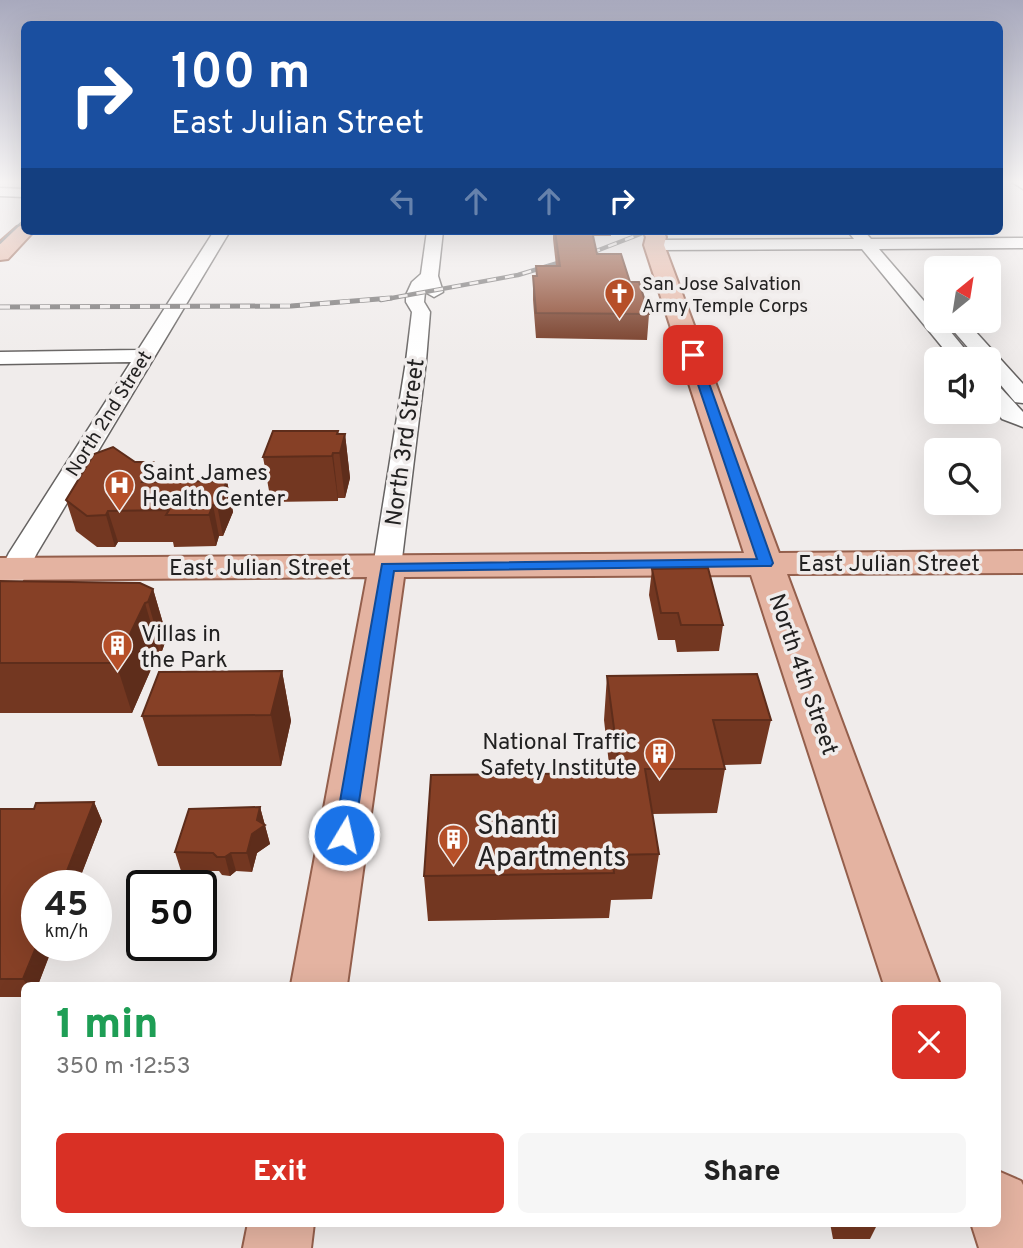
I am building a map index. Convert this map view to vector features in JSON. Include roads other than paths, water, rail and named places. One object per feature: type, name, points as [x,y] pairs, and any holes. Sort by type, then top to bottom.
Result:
[{"type":"main road","points":[[0,254],[14,240]]},
{"type":"main road","name":"North 4th Street","points":[[651,240],[911,982]]},
{"type":"main road","name":"East Julian Street","points":[[5,579],[387,567],[1023,562]]},
{"type":"main road","name":"North 3rd Street","points":[[319,982],[387,567]]},
{"type":"main road","points":[[1001,1213],[1013,1248]]},
{"type":"main road","points":[[277,1248],[280,1227]]},
{"type":"street","name":"North 2nd Street","points":[[5,579],[216,240]]},
{"type":"street","name":"North 3rd Street","points":[[387,567],[421,313],[431,302],[434,292],[429,276],[434,240]]},
{"type":"street","points":[[873,240],[954,347]]},
{"type":"street","points":[[874,240],[924,286]]},
{"type":"street","points":[[953,240],[1023,243]]},
{"type":"street","points":[[966,333],[1023,397]]},
{"type":"street","points":[[0,358],[144,356]]},
{"type":"street","points":[[1001,403],[1010,414],[1023,419]]},
{"type":"railway","points":[[381,300],[518,275],[624,240]]},
{"type":"railway","points":[[0,307],[291,306],[391,298]]},
{"type":"place","name":"San Jose Salvation Army Temple Corps","points":[[619,321]]},
{"type":"place","name":"Saint James Health Center","points":[[119,512]]},
{"type":"place","name":"Villas in the Park","points":[[118,673]]},
{"type":"place","name":"National Traffic Safety Institute","points":[[660,781]]},
{"type":"place","name":"Shanti Apartments","points":[[454,867]]}]
